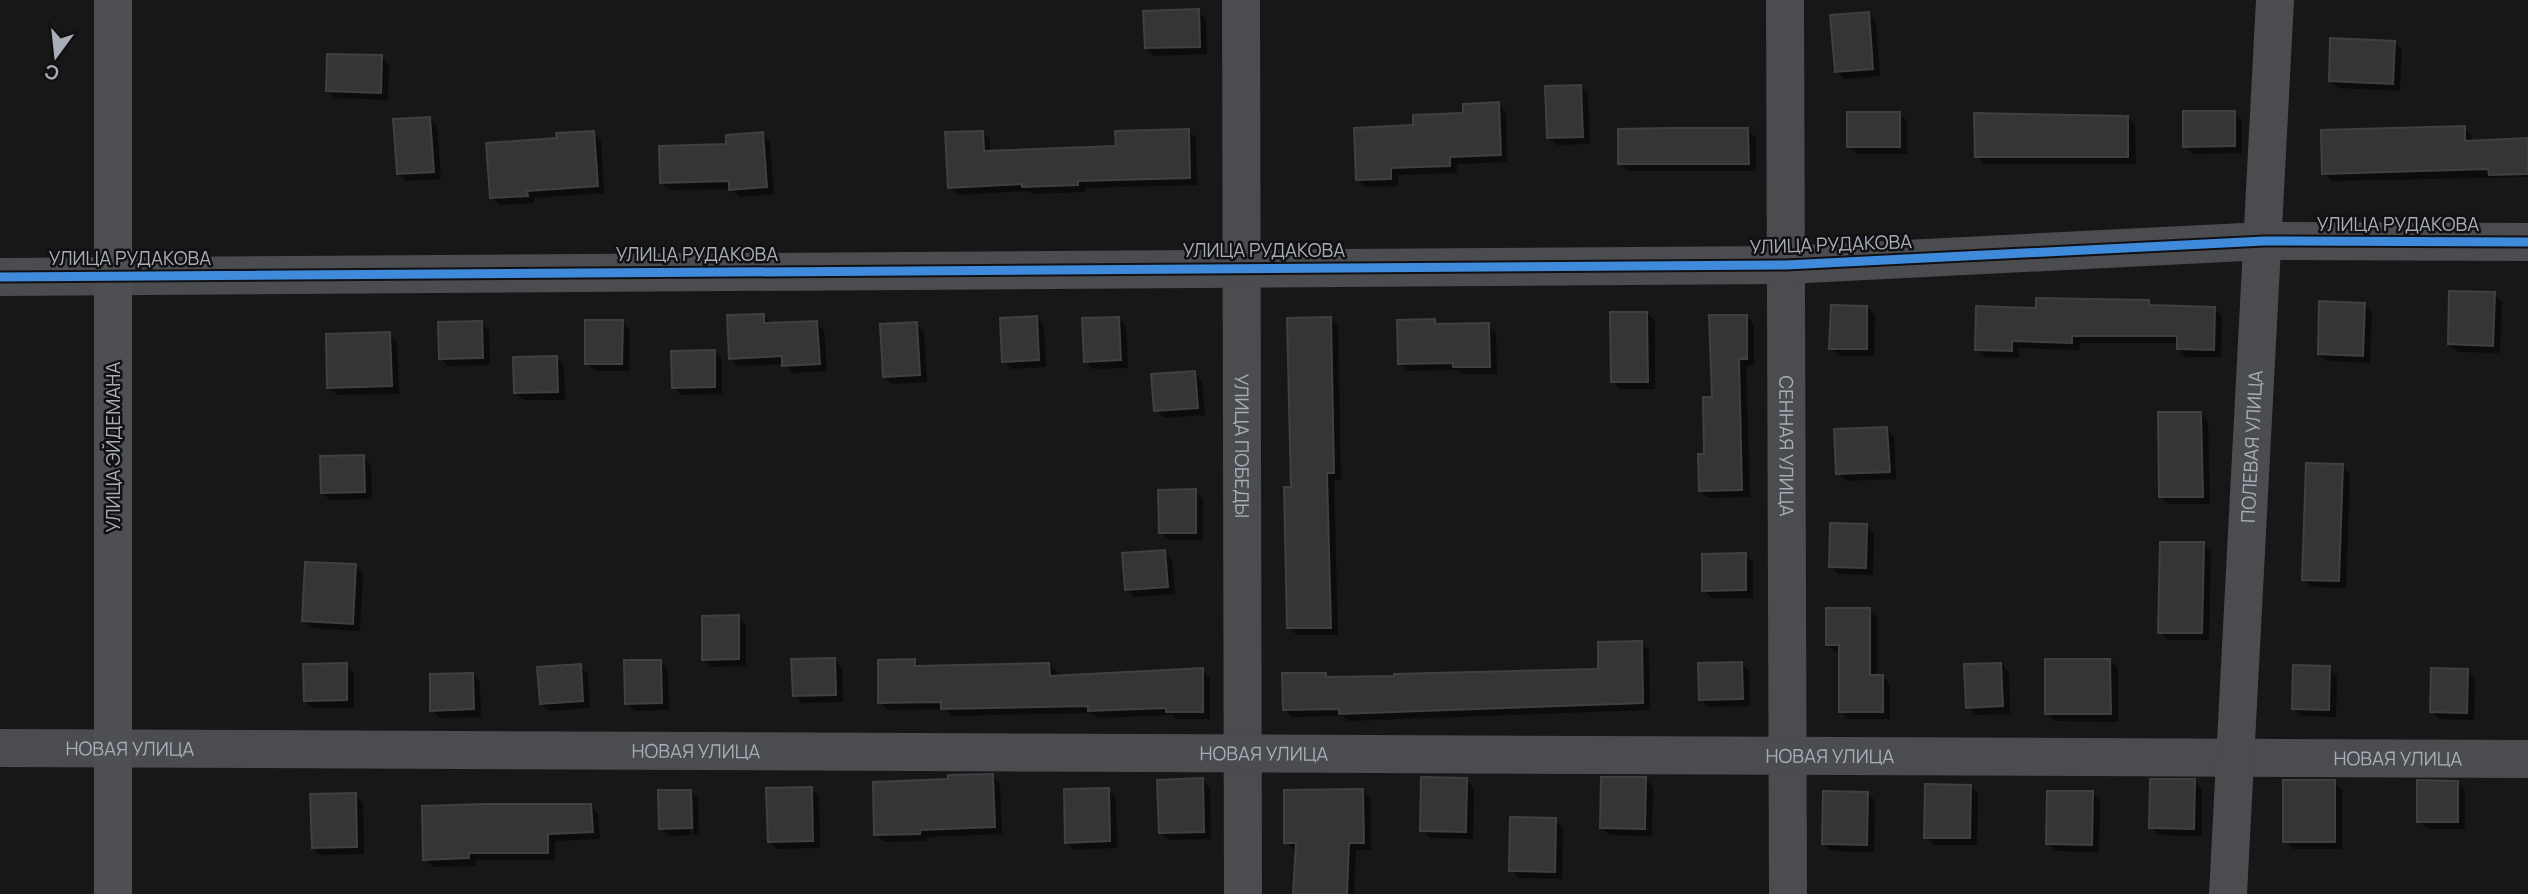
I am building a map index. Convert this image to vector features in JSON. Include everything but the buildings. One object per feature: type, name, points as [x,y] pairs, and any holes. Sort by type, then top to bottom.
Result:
[{"type":"main road","name":"УЛИЦА ЭЙДЕМАНА","points":[[113,0],[113,894]]},
{"type":"street","name":"УЛИЦА ПОБЕДЫ","points":[[1241,0],[1243,894]]},
{"type":"street","name":"СЕННАЯ УЛИЦА","points":[[1785,0],[1788,894]]},
{"type":"street","name":"ПОЛЕВАЯ УЛИЦА","points":[[2228,894],[2275,0]]},
{"type":"street","name":"УЛИЦА РУДАКОВА","points":[[0,277],[1786,265],[2264,241],[2528,242]]},
{"type":"street","name":"НОВАЯ УЛИЦА","points":[[0,748],[2528,759]]},
{"type":"cycle path","points":[[0,277],[1786,265],[2264,241],[2528,242]]}]
